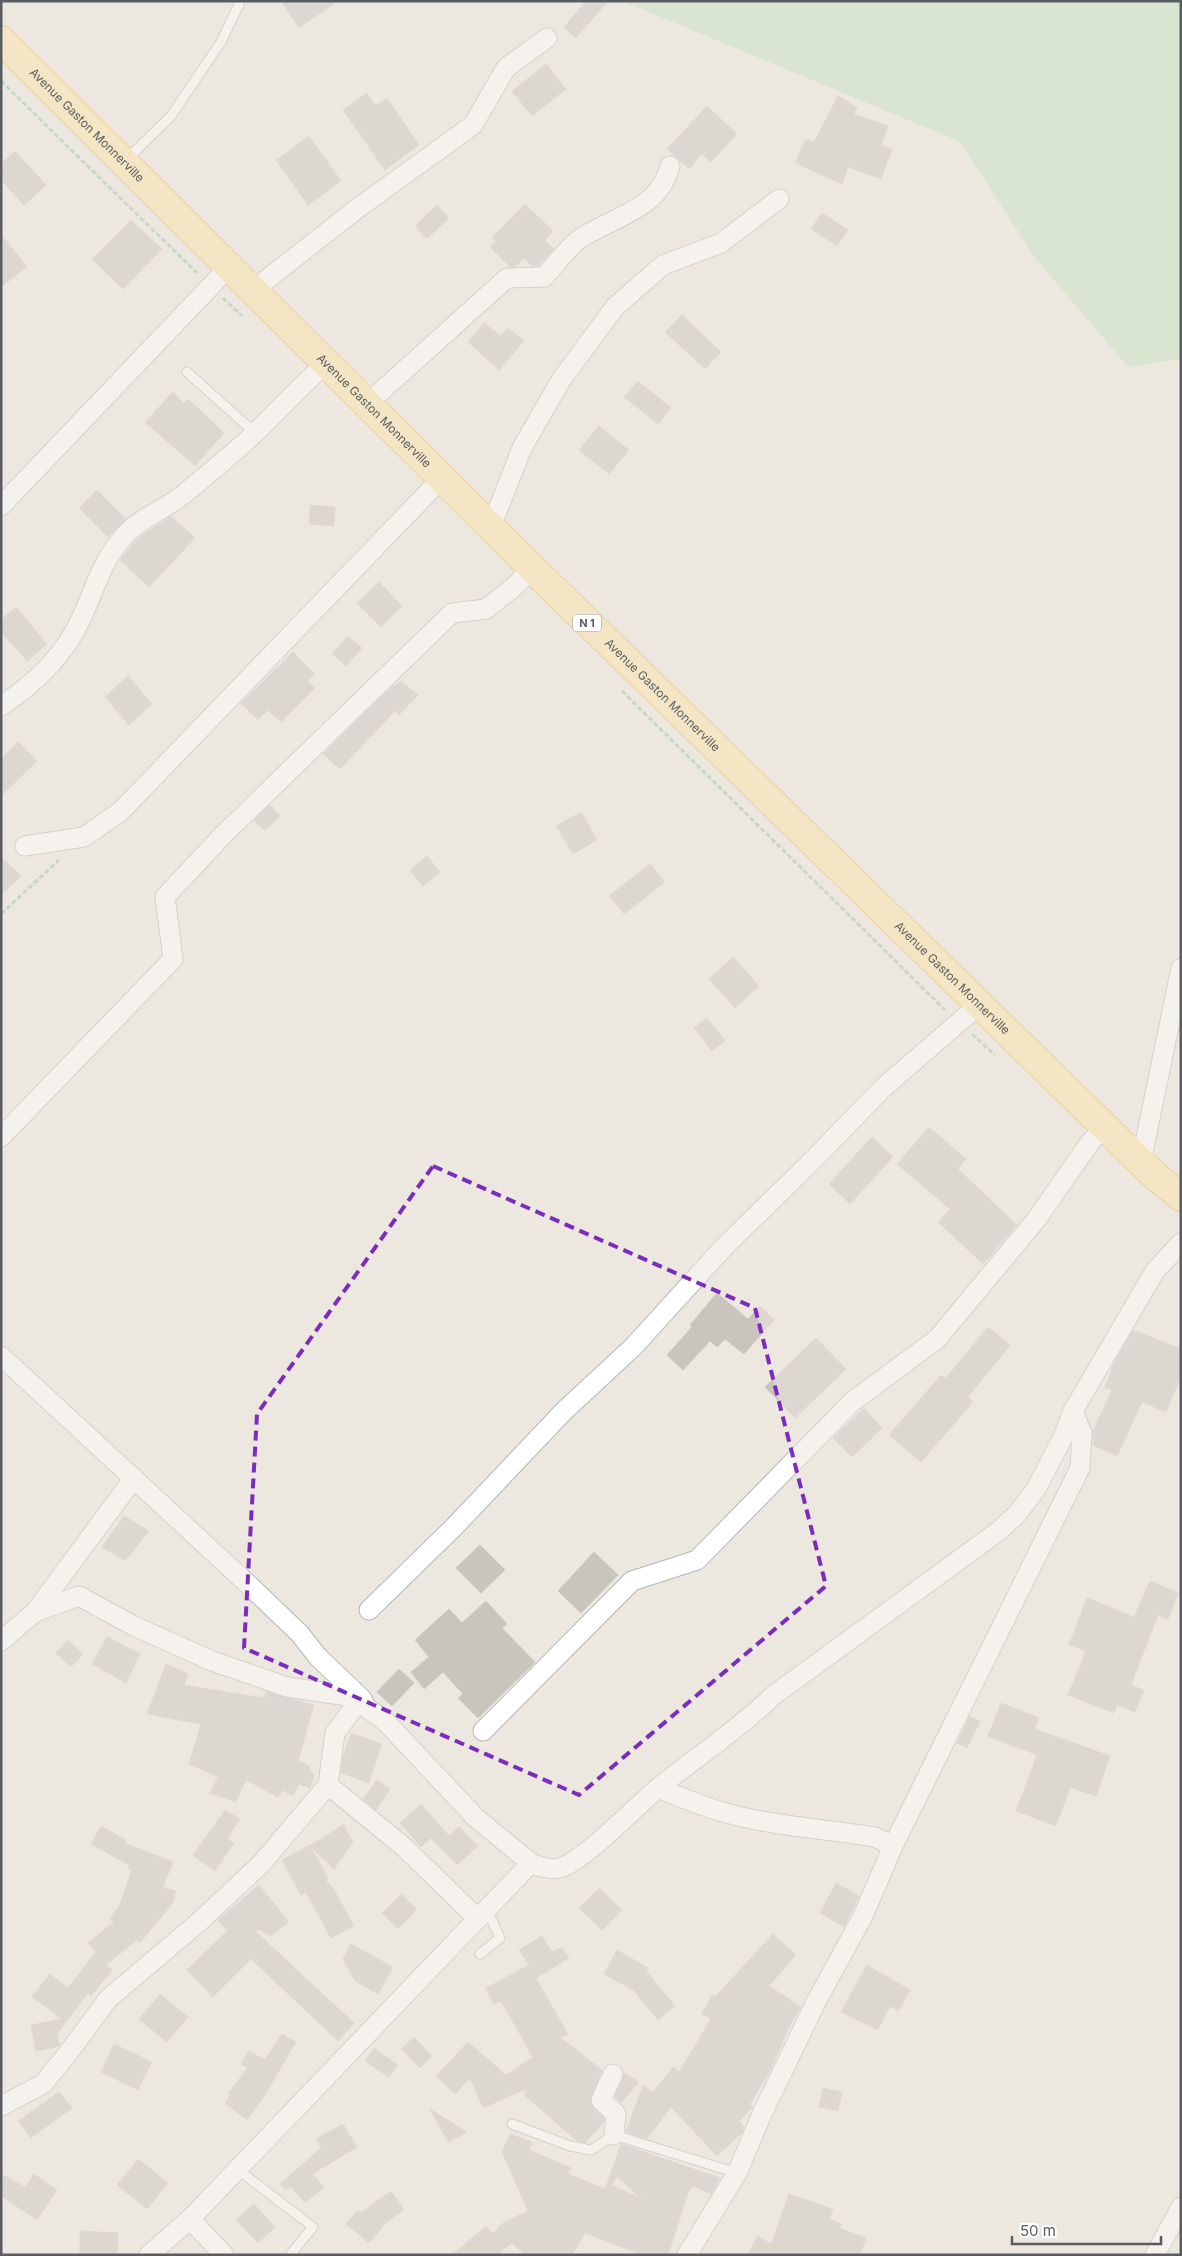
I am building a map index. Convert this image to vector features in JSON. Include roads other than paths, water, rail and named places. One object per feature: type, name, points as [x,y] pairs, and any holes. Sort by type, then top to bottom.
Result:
[{"type":"main road","name":"Avenue Gaston Monnerville","points":[[1,40],[532,568],[1141,1162],[1181,1198]]},
{"type":"street","points":[[252,291],[358,208],[473,125],[506,68],[547,38]]},
{"type":"street","points":[[367,404],[507,278],[544,277],[578,241],[647,203],[660,188],[670,166]]},
{"type":"street","points":[[491,527],[522,448],[561,380],[615,307],[663,265],[721,243],[778,199]]},
{"type":"street","points":[[1,506],[229,267]]},
{"type":"street","points":[[1,706],[25,690],[64,650],[80,621],[108,555],[126,533],[182,496],[255,433],[307,379],[326,364]]},
{"type":"street","points":[[25,846],[84,837],[121,811],[442,478]]},
{"type":"street","points":[[1,1137],[173,960],[166,896],[223,835],[452,613],[486,609],[515,586],[532,568]]},
{"type":"street","points":[[1141,1162],[1181,968]]},
{"type":"street","points":[[369,1610],[454,1526],[564,1411],[633,1347],[725,1246],[810,1164],[884,1087],[980,1004]]},
{"type":"street","points":[[483,1731],[632,1581],[697,1560],[852,1402],[937,1339],[1036,1220],[1089,1144],[1104,1126]]},
{"type":"street","points":[[1,1356],[250,1586],[361,1698],[367,1708],[386,1722],[476,1818],[531,1863],[540,1867],[559,1868],[577,1858],[658,1788],[745,1723],[774,1695],[1000,1530],[1017,1514],[1036,1489],[1063,1437],[1073,1411],[1155,1271],[1181,1243]]},
{"type":"street","points":[[687,2255],[737,2173],[762,2114],[816,2002],[863,1916],[893,1846],[1080,1468],[1082,1433],[1073,1411]]},
{"type":"street","points":[[1,1641],[35,1612],[134,1478]]},
{"type":"street","points":[[35,1612],[79,1596],[134,1626],[212,1661],[287,1686],[361,1698]]},
{"type":"street","points":[[1,2106],[43,2084],[70,2052],[108,1999],[199,1922],[260,1865],[328,1785],[335,1733],[361,1698]]},
{"type":"street","points":[[328,1785],[482,1914]]},
{"type":"street","points":[[658,1788],[724,1813],[754,1820],[876,1837],[893,1846]]},
{"type":"street","points":[[149,2255],[190,2219],[531,1863]]},
{"type":"street","points":[[613,2074],[601,2100],[616,2114],[614,2135]]},
{"type":"street","points":[[1155,2255],[1181,2207]]},
{"type":"street","points":[[190,2219],[224,2255]]},
{"type":"lane","points":[[125,162],[171,116],[221,42],[239,4]]},
{"type":"lane","points":[[187,372],[255,433]]},
{"type":"lane","points":[[480,1954],[500,1938],[482,1914]]},
{"type":"lane","points":[[512,2124],[570,2146],[591,2150],[614,2135],[737,2173]]},
{"type":"lane","points":[[237,2169],[313,2228],[290,2255]]}]
